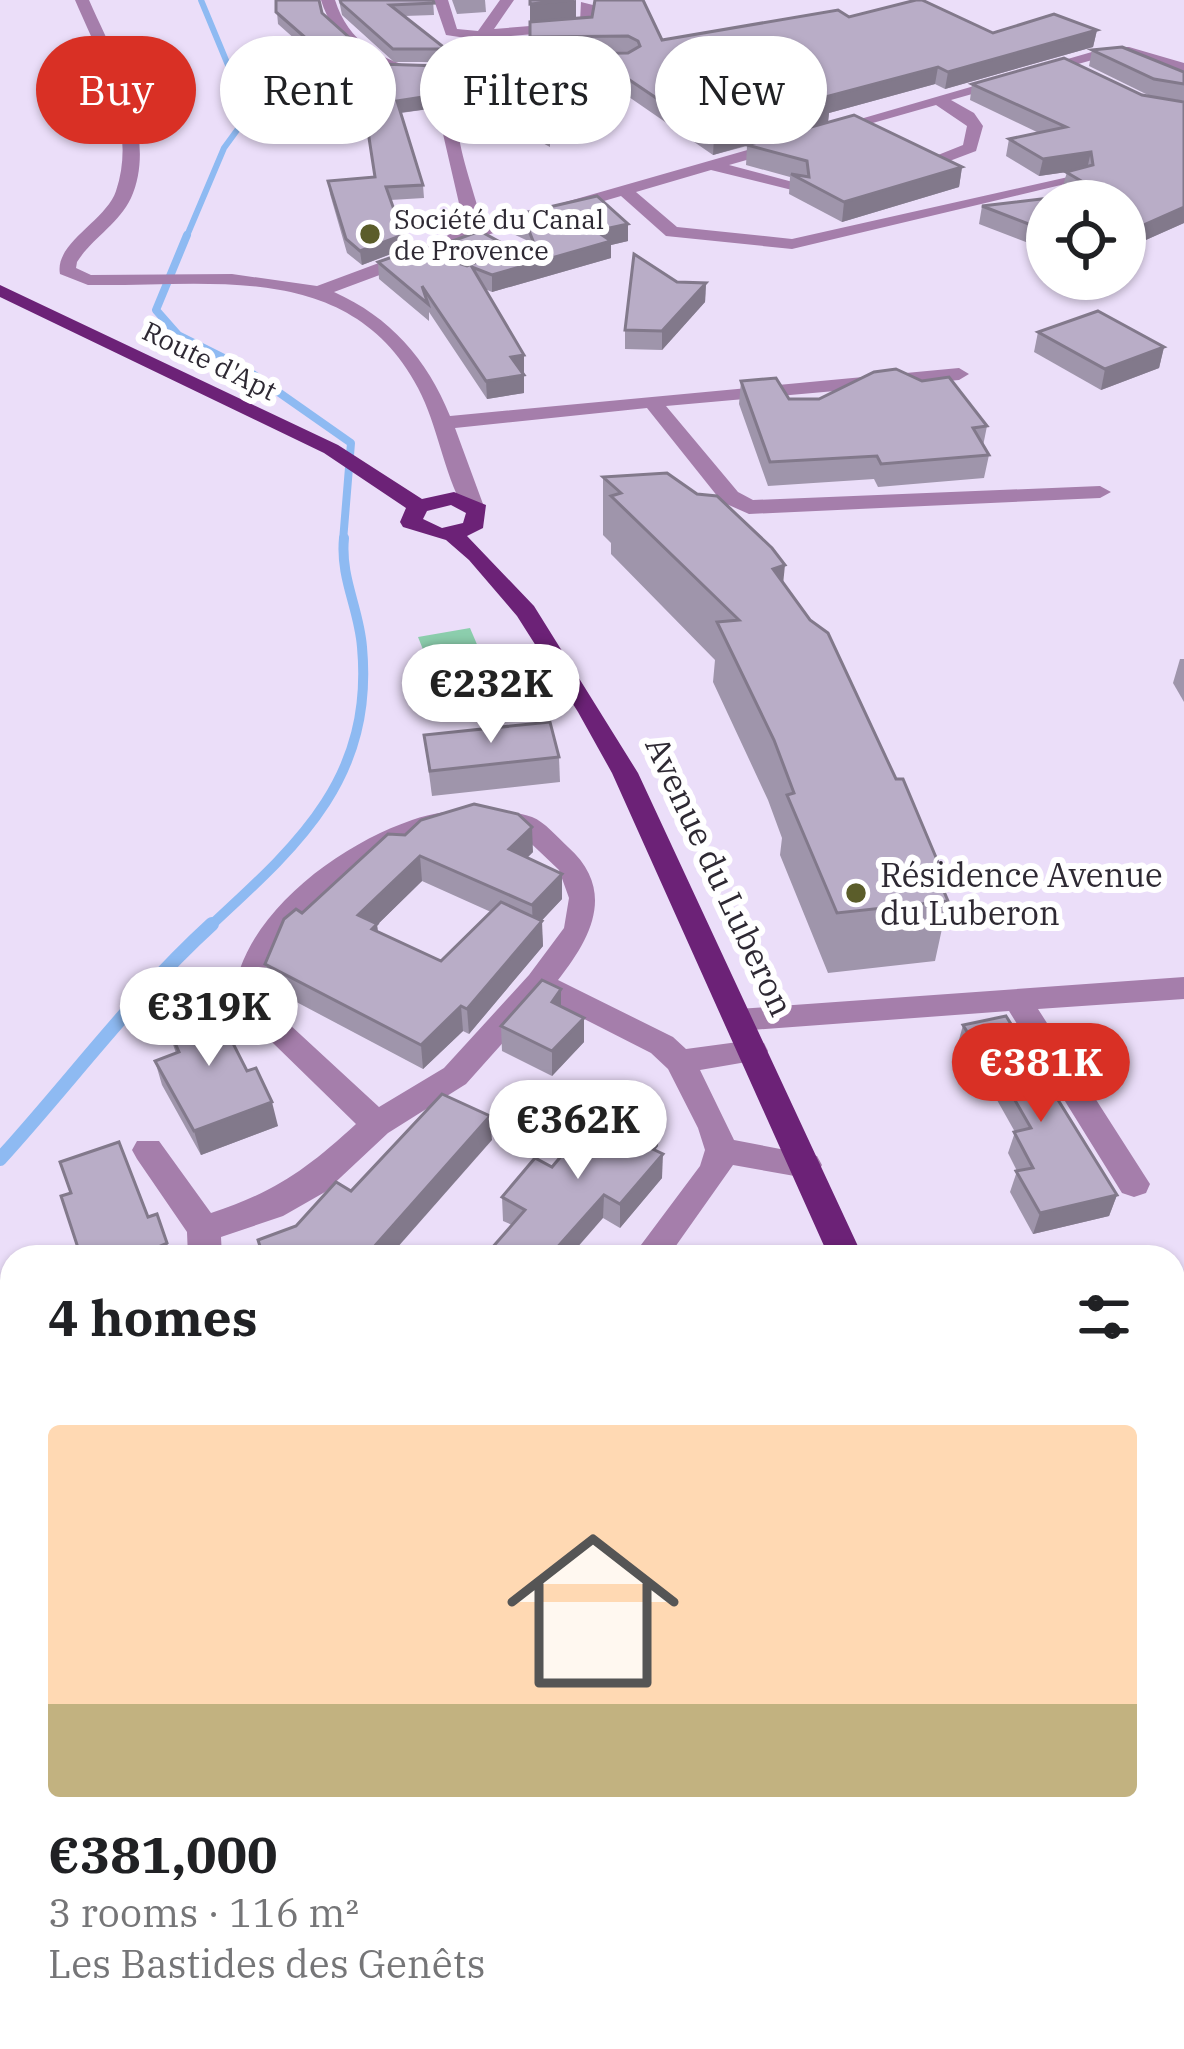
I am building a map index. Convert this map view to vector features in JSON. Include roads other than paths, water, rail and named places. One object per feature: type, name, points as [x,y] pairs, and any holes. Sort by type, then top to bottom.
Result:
[{"type":"main road","name":"Route d'Apt","points":[[0,290],[455,513]]},
{"type":"main road","name":"Avenue du Luberon","points":[[455,513],[584,701],[625,773],[841,1245]]},
{"type":"street","points":[[82,0],[111,70],[134,166],[114,212],[70,256],[66,270],[78,279],[227,281],[324,289],[361,310],[397,344],[427,386],[442,422],[455,513]]},
{"type":"street","points":[[328,0],[331,18],[388,70],[420,69]]},
{"type":"street","points":[[441,0],[451,32],[483,35],[587,26],[586,5]]},
{"type":"street","points":[[483,35],[507,0]]},
{"type":"street","points":[[324,289],[481,231],[938,99],[1071,69],[1123,50],[1184,68]]},
{"type":"street","points":[[938,99],[969,116],[975,126],[970,148],[939,160]]},
{"type":"street","points":[[453,144],[470,212],[453,241]]},
{"type":"street","points":[[714,166],[798,189]]},
{"type":"street","points":[[625,191],[672,232],[792,244],[1080,176]]},
{"type":"street","points":[[481,231],[513,244]]},
{"type":"street","points":[[412,254],[443,267]]},
{"type":"street","points":[[442,422],[959,374]]},
{"type":"street","points":[[652,400],[730,497],[749,507],[1100,491]]},
{"type":"street","points":[[148,1150],[204,1243],[325,1174],[377,1124],[455,1076],[581,930],[587,913],[569,862],[538,830],[501,816],[437,820],[381,842],[338,873],[274,934],[244,982],[248,1004],[377,1124]]},
{"type":"street","points":[[538,983],[644,1033],[680,1061],[722,1150],[705,1187],[659,1245]]},
{"type":"street","points":[[738,1020],[1184,988]]},
{"type":"street","points":[[1017,1000],[1133,1184]]},
{"type":"street","points":[[680,1061],[753,1052]]},
{"type":"street","points":[[722,1150],[806,1165]]},
{"type":"waterway","points":[[186,238],[224,148],[243,122],[245,106],[201,0]]},
{"type":"waterway","points":[[187,235],[156,310],[178,335],[244,368],[351,443],[343,541]]},
{"type":"waterway","points":[[209,927],[300,837],[342,772],[356,735],[363,694],[362,647],[344,538]]},
{"type":"waterway","points":[[0,1159],[129,1009],[212,924]]},
{"type":"place","name":"Société du Canal de Provence","points":[[370,234]]},
{"type":"place","name":"Résidence Avenue du Luberon","points":[[856,893]]}]
